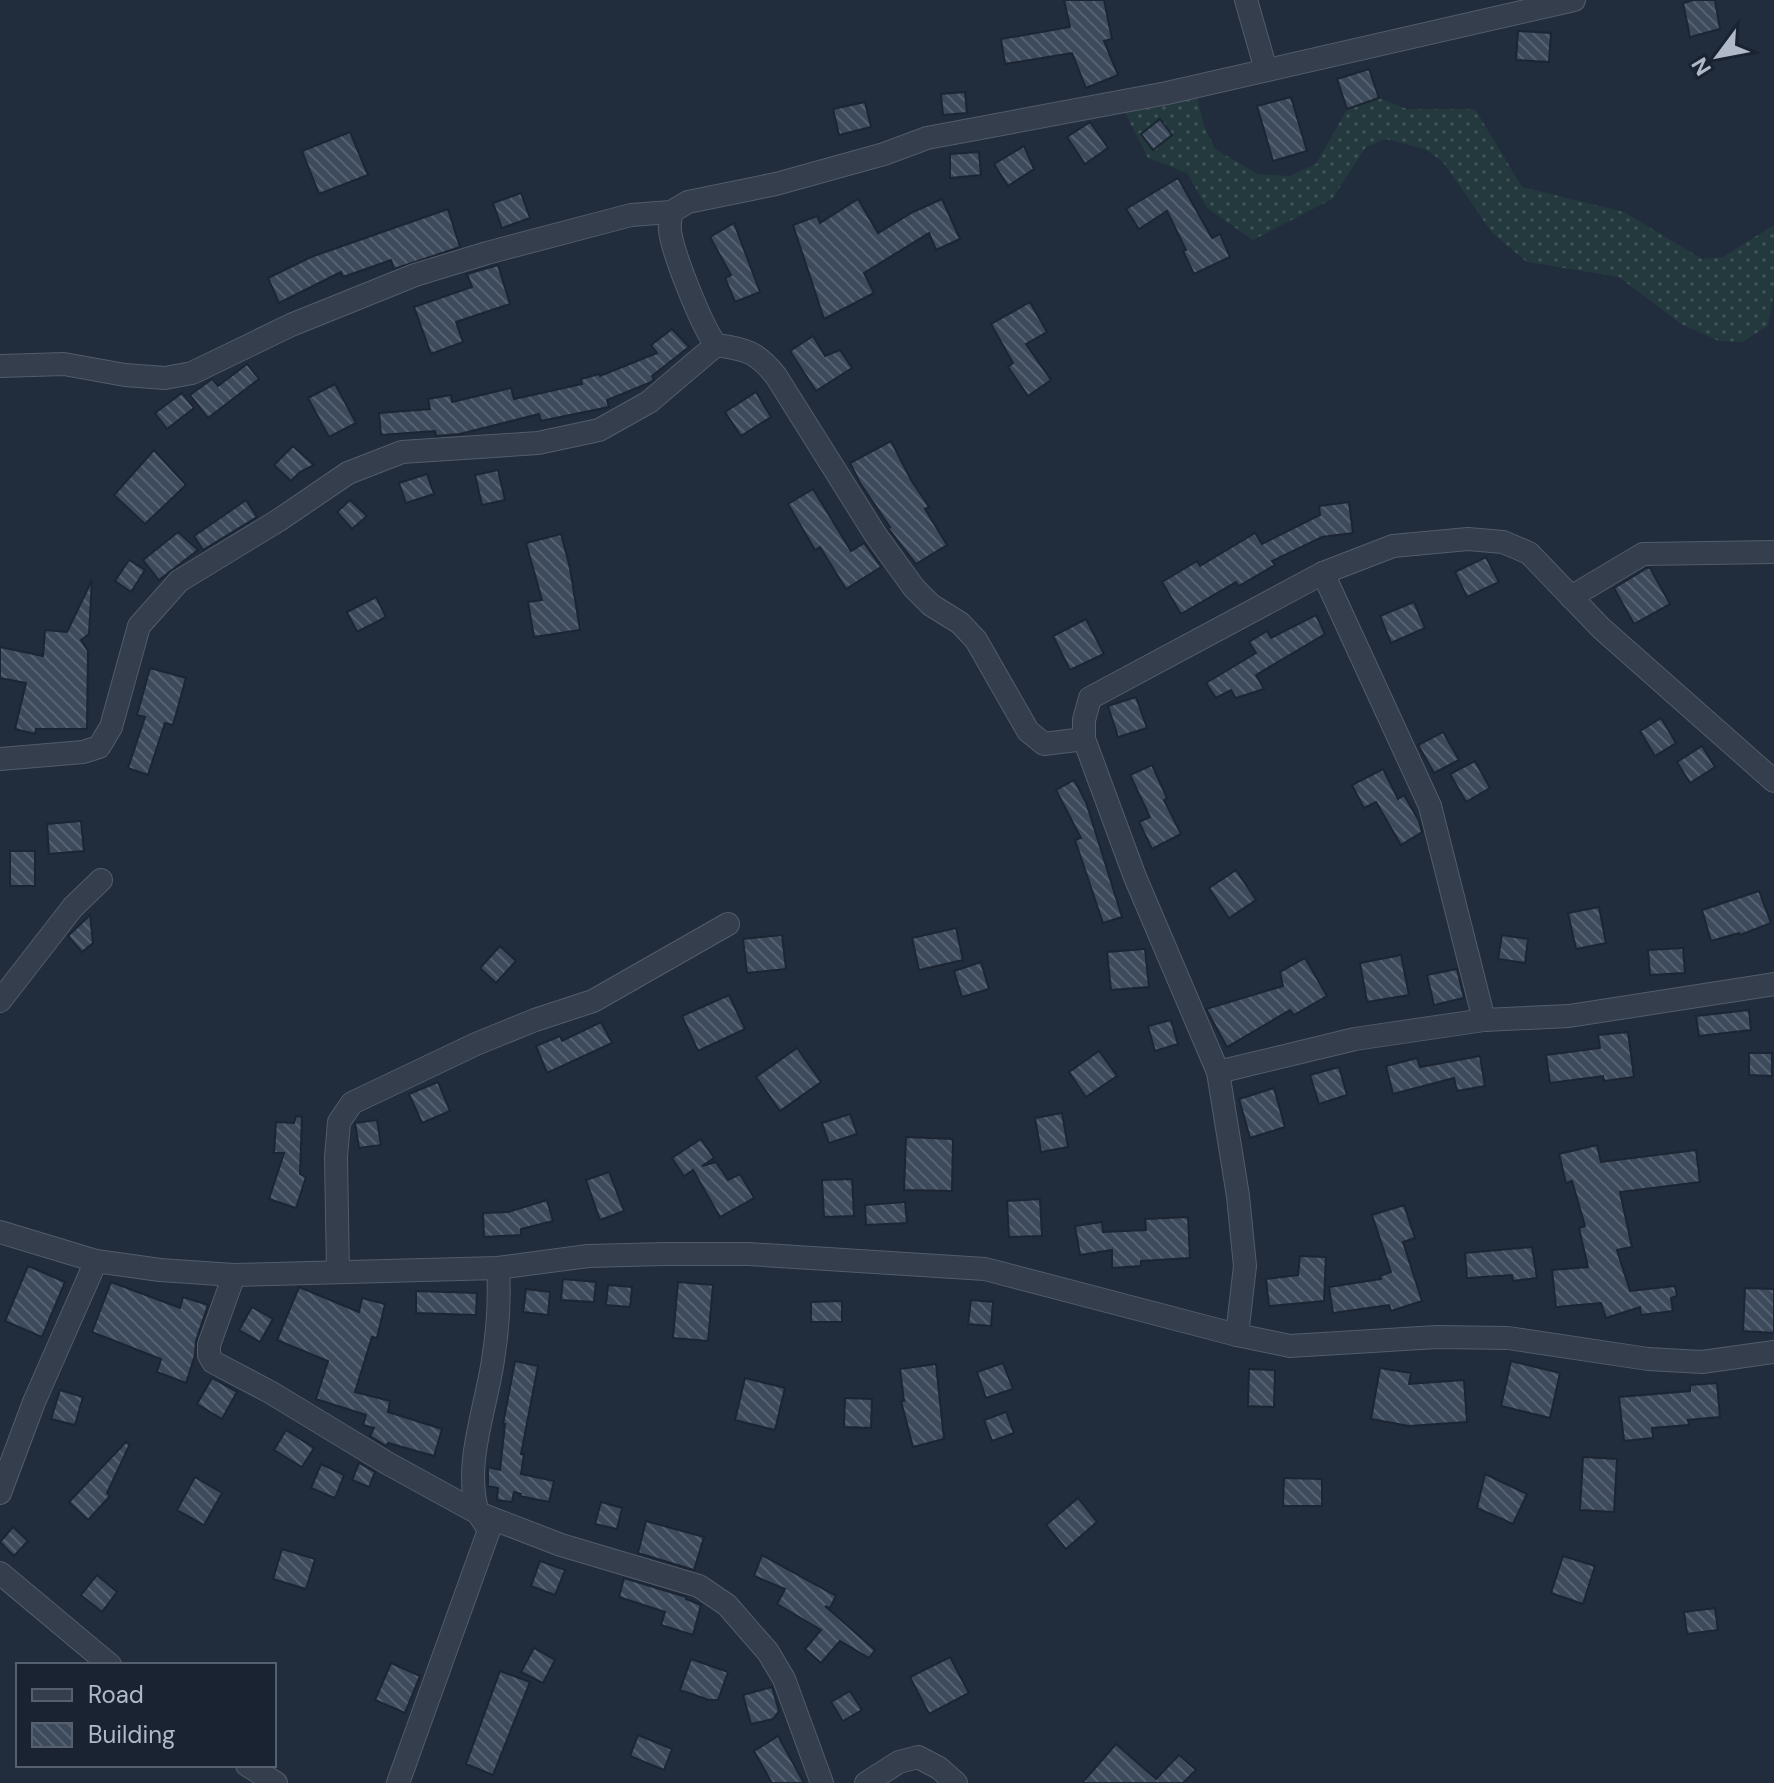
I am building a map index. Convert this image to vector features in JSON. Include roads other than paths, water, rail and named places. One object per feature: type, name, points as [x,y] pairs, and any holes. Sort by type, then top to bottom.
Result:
[{"type":"street","points":[[1246,0],[1266,70]]},
{"type":"street","points":[[0,366],[64,364],[125,375],[165,378],[192,373],[291,325],[415,275],[487,253],[631,215],[671,212],[688,202],[776,184],[884,154],[927,138],[1167,93],[1574,0]]},
{"type":"street","points":[[671,212],[670,232],[675,247],[708,334],[716,345],[746,350],[763,359],[875,534],[914,588],[931,605],[960,623],[976,640],[1028,731],[1044,744],[1084,739]]},
{"type":"street","points":[[0,759],[83,752],[99,747],[111,727],[139,626],[179,581],[279,520],[348,473],[402,452],[538,443],[599,430],[649,402],[716,345]]},
{"type":"street","points":[[1237,1335],[1245,1266],[1238,1196],[1218,1072],[1135,877],[1084,739],[1084,720],[1090,698],[1323,573],[1393,546],[1468,539],[1503,542],[1529,553],[1646,669],[1774,781]]},
{"type":"street","points":[[1571,597],[1643,554],[1774,552]]},
{"type":"street","points":[[1323,573],[1430,806],[1484,1020]]},
{"type":"street","points":[[0,1001],[73,907],[101,880]]},
{"type":"street","points":[[338,1272],[336,1157],[339,1122],[352,1103],[476,1044],[593,1001],[728,924]]},
{"type":"street","points":[[1218,1072],[1355,1039],[1484,1020],[1569,1016],[1774,984]]},
{"type":"street","points":[[0,1232],[96,1261],[160,1270],[234,1275],[498,1268],[588,1256],[693,1254],[748,1254],[985,1269],[1290,1346],[1437,1337],[1508,1338],[1648,1359],[1702,1362],[1774,1352]]},
{"type":"street","points":[[0,1493],[34,1402],[96,1261]]},
{"type":"street","points":[[398,1783],[489,1530],[478,1513],[472,1492],[500,1308],[498,1268]]},
{"type":"street","points":[[234,1275],[209,1345],[213,1362],[478,1513],[561,1545],[699,1586],[727,1605],[750,1628],[784,1679],[822,1783]]},
{"type":"street","points":[[0,1573],[108,1663]]},
{"type":"street","points":[[866,1783],[899,1762],[918,1757],[939,1768],[956,1783]]},
{"type":"street","points":[[250,1767],[276,1783]]}]
